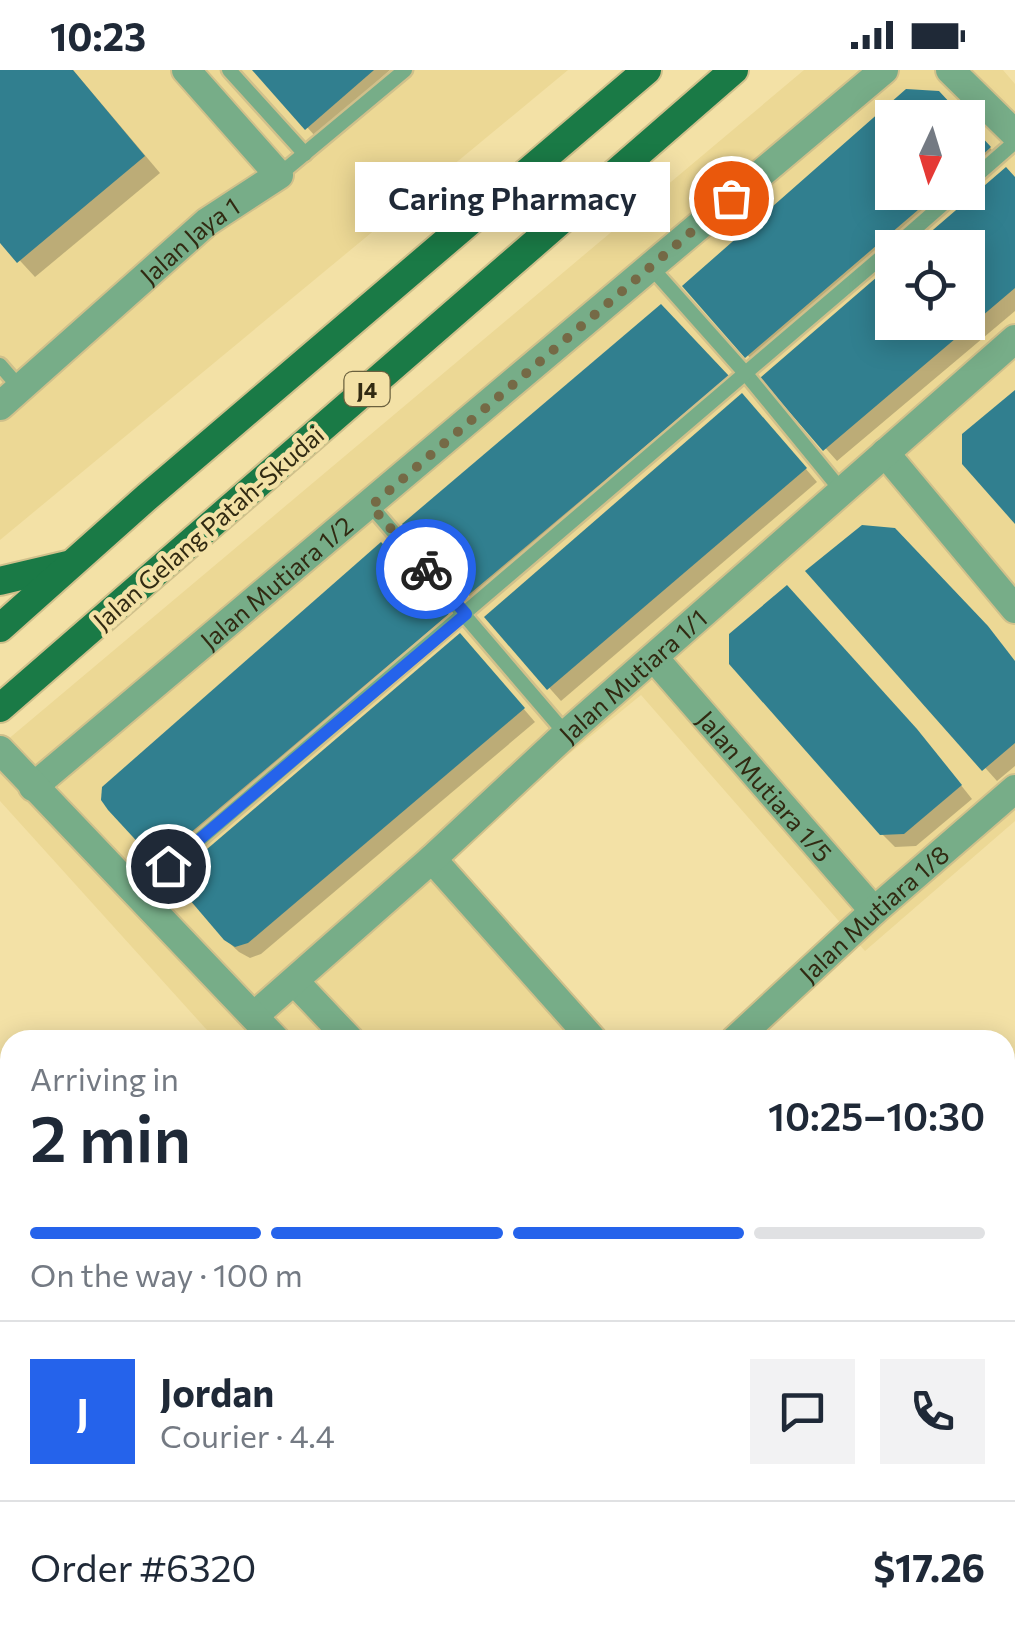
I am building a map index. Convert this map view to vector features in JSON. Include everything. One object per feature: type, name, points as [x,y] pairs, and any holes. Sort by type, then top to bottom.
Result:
[{"type":"main road","name":"J4","points":[[0,628],[147,497],[647,70]]},
{"type":"main road","name":"Jalan Gelang Patah-Skudai","points":[[0,708],[734,70]]},
{"type":"main road","points":[[0,582],[74,564]]},
{"type":"street","points":[[186,70],[279,174]]},
{"type":"street","name":"Jalan Mutiara 1/2","points":[[34,788],[884,70]]},
{"type":"street","points":[[950,70],[1015,134]]},
{"type":"street","name":"Jalan Jaya 1","points":[[10,397],[207,222],[279,174]]},
{"type":"street","name":"Jalan Mutiara 1/1","points":[[255,1015],[566,734],[1015,340]]},
{"type":"street","points":[[885,453],[1015,609]]},
{"type":"street","name":"Jalan Mutiara 1/5","points":[[655,659],[874,911]]},
{"type":"street","points":[[0,750],[268,1030]]},
{"type":"street","name":"Jalan Mutiara 1/8","points":[[746,1030],[874,911],[1015,789]]},
{"type":"street","points":[[432,859],[584,1030]]},
{"type":"street","points":[[295,982],[341,1030]]},
{"type":"lane","points":[[229,70],[305,154]]},
{"type":"lane","points":[[279,174],[405,70]]},
{"type":"lane","points":[[985,168],[1015,142]]},
{"type":"lane","points":[[914,230],[936,210]]},
{"type":"lane","points":[[138,892],[875,263]]},
{"type":"lane","points":[[650,266],[841,490]]},
{"type":"lane","points":[[0,365],[10,397]]},
{"type":"lane","points":[[371,506],[566,734]]},
{"type":"shaded area","points":[[0,70],[568,70],[0,540]]},
{"type":"shaded area","points":[[804,70],[1003,70],[1015,84],[1015,821],[865,951],[641,695],[438,861],[585,1030],[207,1030],[0,801],[0,746]]},
{"type":"building","points":[[0,70],[73,70],[145,156],[17,263],[0,243]]},
{"type":"building","points":[[252,70],[374,70],[305,130]]},
{"type":"building","points":[[906,89],[939,91],[947,100],[893,100]]},
{"type":"building","points":[[875,116],[875,210],[918,210],[895,230],[875,230],[875,247],[745,358],[682,286]]},
{"type":"building","points":[[1006,167],[1015,177],[1015,288],[985,313],[985,230],[933,230],[956,210],[985,210],[985,185]]},
{"type":"building","points":[[875,279],[875,340],[954,340],[823,451],[760,378]]},
{"type":"building","points":[[661,304],[729,376],[466,597],[402,524]]},
{"type":"building","points":[[1015,390],[1015,524],[962,464],[962,434]]},
{"type":"building","points":[[742,393],[807,468],[547,690],[484,617]]},
{"type":"building","points":[[862,525],[895,528],[988,626],[1015,661],[1015,743],[982,771],[805,571]]},
{"type":"building","points":[[381,542],[449,614],[156,862],[108,810],[101,800],[102,787]]},
{"type":"building","points":[[787,585],[917,729],[962,785],[904,834],[880,835],[729,664],[729,634]]},
{"type":"building","points":[[460,633],[525,708],[248,943],[235,947],[224,940],[172,879]]},
{"type":"way so far","points":[[426,569],[371,506],[731,198]]},
{"type":"place","name":"Caring Pharmacy","points":[[731,198]]},
{"type":"route","points":[[168,866],[466,614],[426,569]]}]
